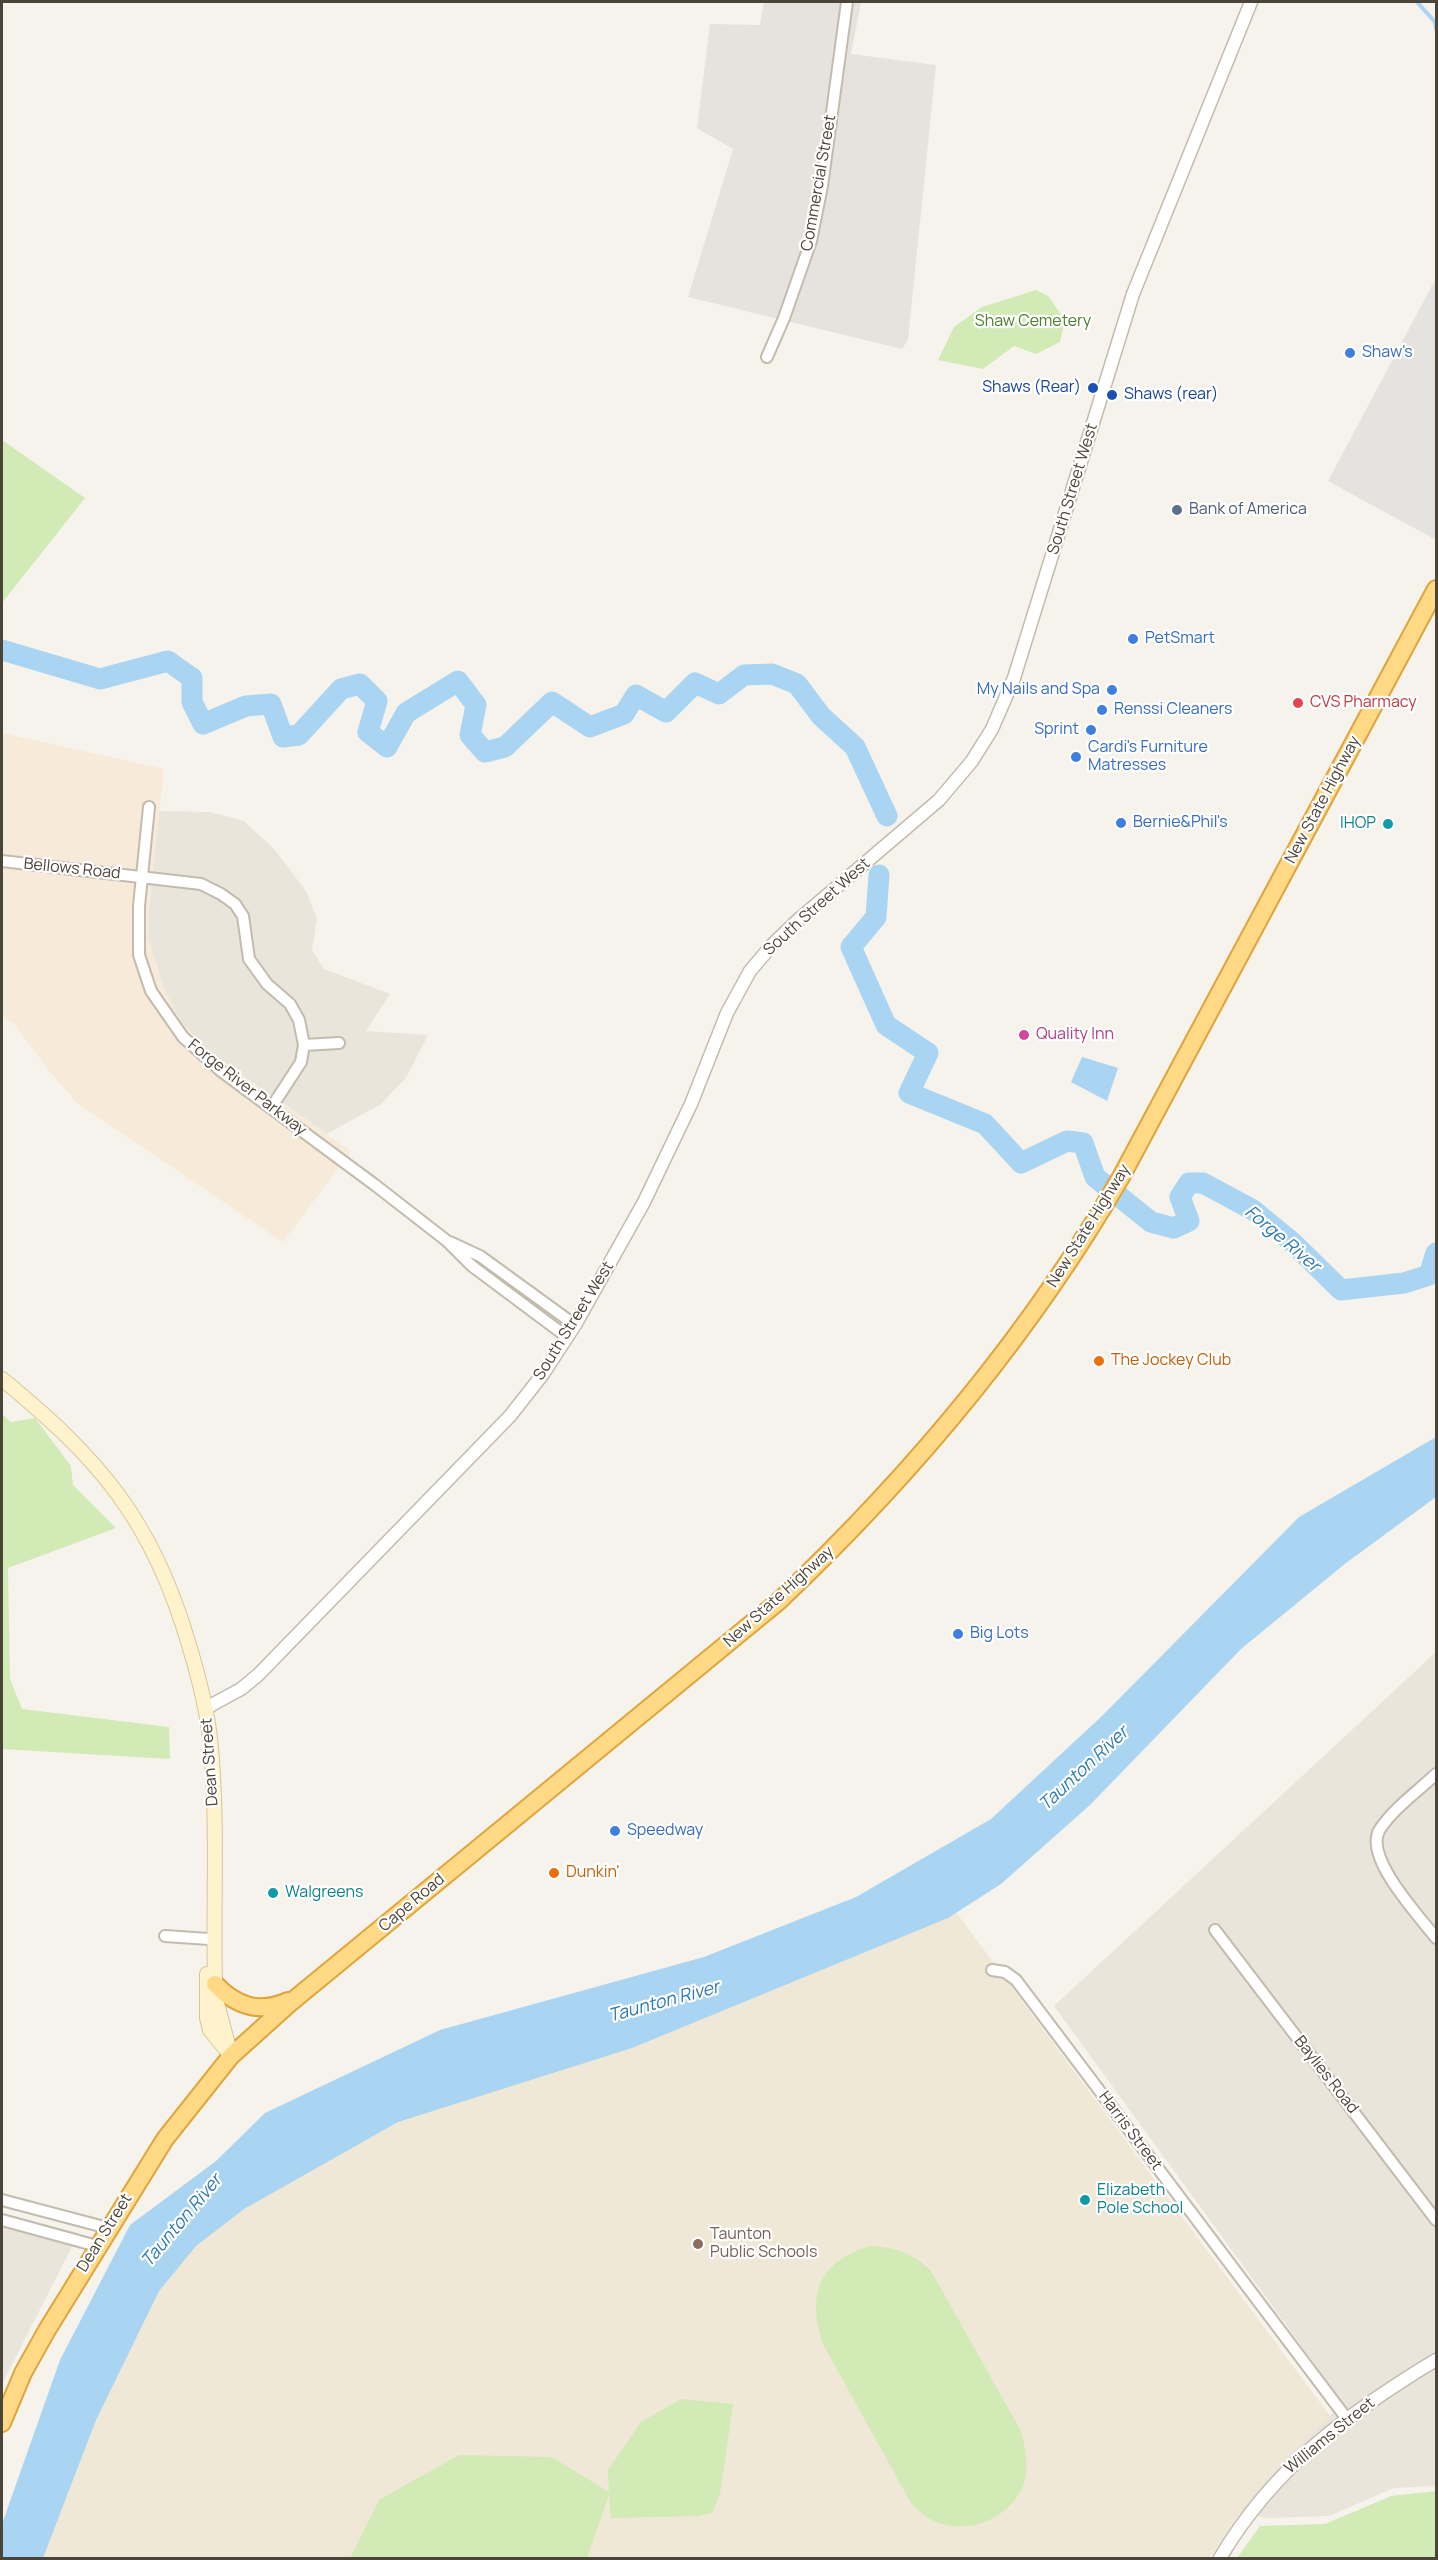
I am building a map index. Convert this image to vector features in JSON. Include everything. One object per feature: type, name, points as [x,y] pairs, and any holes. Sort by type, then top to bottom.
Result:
[{"type":"highway","name":"New State Highway","points":[[595,1752],[778,1601],[893,1486],[941,1432],[1018,1335],[1073,1257],[1121,1177],[1437,589]]},
{"type":"highway","name":"Cape Road","points":[[231,2056],[302,1994],[595,1752]]},
{"type":"highway","points":[[215,1984],[229,1998],[255,2008],[275,2006],[302,1994]]},
{"type":"highway","name":"Dean Street","points":[[2,2423],[6,2401],[108,2228],[165,2139],[231,2056]]},
{"type":"main road","name":"Dean Street","points":[[2,1379],[45,1414],[90,1459],[136,1518],[157,1556],[186,1635],[206,1708],[212,1748],[216,1888],[215,1984],[217,2003],[231,2056]]},
{"type":"main road","name":"Dean Street","points":[[216,1888],[211,1908],[207,2018],[210,2030],[231,2056]]},
{"type":"street","name":"Commercial Street","points":[[766,357],[784,318],[811,241],[820,194],[847,2]]},
{"type":"street","name":"South Street West","points":[[206,1708],[241,1689],[258,1675],[466,1463],[521,1402],[575,1324],[662,1167],[691,1104],[727,1013],[750,971],[798,920],[939,800],[968,766],[992,729],[1014,678],[1133,294],[1251,2]]},
{"type":"street","name":"Forge River Parkway","points":[[149,807],[138,947],[142,968],[151,991],[187,1042],[447,1241],[472,1266],[567,1337]]},
{"type":"street","name":"Bellows Road","points":[[2,861],[201,884],[221,894],[234,904],[243,916],[249,958],[262,978],[290,1004],[299,1020],[304,1045]]},
{"type":"street","points":[[271,1108],[301,1062],[304,1045],[339,1043]]},
{"type":"street","name":"Forge River Parkway","points":[[447,1241],[480,1256],[575,1324]]},
{"type":"street","points":[[1437,1774],[1391,1816],[1380,1828],[1376,1840],[1379,1857],[1386,1871],[1437,1938]]},
{"type":"street","name":"Baylies Road","points":[[1215,1930],[1437,2220]]},
{"type":"street","points":[[165,1936],[210,1939]]},
{"type":"street","name":"Harris Street","points":[[992,1970],[1005,1972],[1016,1980],[1347,2419]]},
{"type":"street","points":[[2,2200],[108,2228]]},
{"type":"street","points":[[2,2220],[97,2246]]},
{"type":"street","name":"Williams Street","points":[[1220,2559],[1248,2516],[1285,2472],[1347,2419],[1437,2360]]},
{"type":"shaded area","points":[[764,2],[861,2],[851,54],[936,65],[908,340],[902,349],[688,297],[733,149],[697,128],[710,24],[760,25]]},
{"type":"shaded area","points":[[1436,278],[1436,540],[1328,481]]},
{"type":"shaded area","points":[[2,733],[164,769],[149,908],[148,938],[164,989],[180,1021],[213,1055],[351,1151],[283,1242],[77,1103],[50,1072],[15,1025],[2,1016]]},
{"type":"shaded area","points":[[159,811],[210,812],[244,821],[275,850],[306,891],[317,919],[312,950],[324,969],[390,994],[366,1031],[428,1035],[406,1078],[381,1104],[327,1134],[213,1055],[180,1021],[164,989],[148,938]]},
{"type":"shaded area","points":[[1436,1652],[1436,2486],[1394,2488],[1329,2516],[1270,2518],[1239,2514],[1251,2496],[1288,2456],[1343,2403],[1054,2006]]},
{"type":"shaded area","name":"Taunton Public Schools","points":[[953,1908],[1330,2416],[1251,2496],[1210,2558],[35,2558],[77,2446],[153,2288],[222,2219],[397,2115]]},
{"type":"shaded area","points":[[2,2213],[79,2233],[2,2384]]},
{"type":"green space","name":"Shaw Cemetery","points":[[1036,290],[1048,296],[1065,320],[1060,342],[1036,354],[1014,346],[983,369],[938,360],[954,327],[982,307]]},
{"type":"green space","points":[[2,440],[85,498],[2,603]]},
{"type":"green space","points":[[2,1414],[11,1422],[35,1418],[71,1466],[73,1485],[116,1528],[8,1568],[10,1679],[22,1709],[169,1727],[170,1759],[2,1749]]},
{"type":"green space","points":[[870,2246],[903,2252],[931,2271],[1021,2431],[1026,2465],[1023,2486],[1007,2509],[983,2523],[969,2526],[941,2524],[928,2518],[911,2503],[823,2344],[816,2310],[821,2283],[838,2261]]},
{"type":"green space","points":[[681,2399],[733,2404],[720,2494],[712,2513],[696,2516],[611,2518],[609,2495],[587,2558],[350,2558],[379,2500],[459,2455],[552,2457],[609,2492],[608,2470],[641,2422]]},
{"type":"green space","points":[[1436,2491],[1436,2558],[1237,2558],[1260,2526],[1325,2524],[1391,2496]]},
{"type":"water","points":[[1082,1057],[1118,1068],[1107,1101],[1071,1082]]},
{"type":"water","name":"Taunton River","points":[[1436,1437],[1436,1497],[1346,1563],[1241,1649],[1090,1805],[1001,1884],[948,1918],[632,2048],[398,2122],[244,2209],[196,2246],[159,2291],[96,2420],[43,2558],[2,2558],[2,2524],[60,2360],[130,2225],[216,2161],[265,2113],[440,2030],[704,1957],[856,1897],[991,1819],[1102,1716],[1299,1517]]},
{"type":"waterway","points":[[1417,2],[1435,22],[1436,29]]},
{"type":"waterway","name":"Forge River","points":[[2,650],[100,679],[168,661],[192,678],[192,702],[203,724],[246,706],[271,704],[283,737],[299,735],[341,689],[360,684],[377,701],[368,732],[387,747],[406,713],[458,681],[476,705],[470,735],[485,752],[505,747],[552,702],[590,727],[624,714],[636,695],[666,712],[695,683],[719,694],[744,675],[772,674],[797,684],[821,716],[855,747],[887,816]]},
{"type":"waterway","name":"Forge River","points":[[879,875],[876,917],[851,947],[886,1025],[928,1053],[909,1093],[985,1124],[1021,1163],[1067,1141],[1083,1143],[1095,1177],[1151,1222],[1174,1228],[1189,1221],[1180,1197],[1189,1183],[1203,1183],[1253,1210],[1292,1242],[1341,1290],[1404,1283],[1429,1275],[1436,1253]]},
{"type":"place","name":"Shaw's","points":[[1350,353]]},
{"type":"place","name":"Shaws (Rear)","points":[[1093,388]]},
{"type":"place","name":"Shaws (rear)","points":[[1112,395]]},
{"type":"place","name":"Bank of America","points":[[1177,510]]},
{"type":"place","name":"PetSmart","points":[[1133,639]]},
{"type":"place","name":"My Nails and Spa","points":[[1112,690]]},
{"type":"place","name":"CVS Pharmacy","points":[[1298,703]]},
{"type":"place","name":"Renssi Cleaners","points":[[1102,710]]},
{"type":"place","name":"Sprint","points":[[1091,730]]},
{"type":"place","name":"Cardi's Furniture Matresses","points":[[1076,757]]},
{"type":"place","name":"Bernie&Phil's","points":[[1121,823]]},
{"type":"place","name":"IHOP","points":[[1388,824]]},
{"type":"place","name":"Quality Inn","points":[[1024,1035]]},
{"type":"place","name":"The Jockey Club","points":[[1099,1361]]},
{"type":"place","name":"Big Lots","points":[[958,1634]]},
{"type":"place","name":"Speedway","points":[[615,1831]]},
{"type":"place","name":"Dunkin'","points":[[554,1873]]},
{"type":"place","name":"Walgreens","points":[[273,1893]]},
{"type":"place","name":"Elizabeth Pole School","points":[[1085,2200]]},
{"type":"place","name":"Taunton Public Schools","points":[[698,2244]]}]
